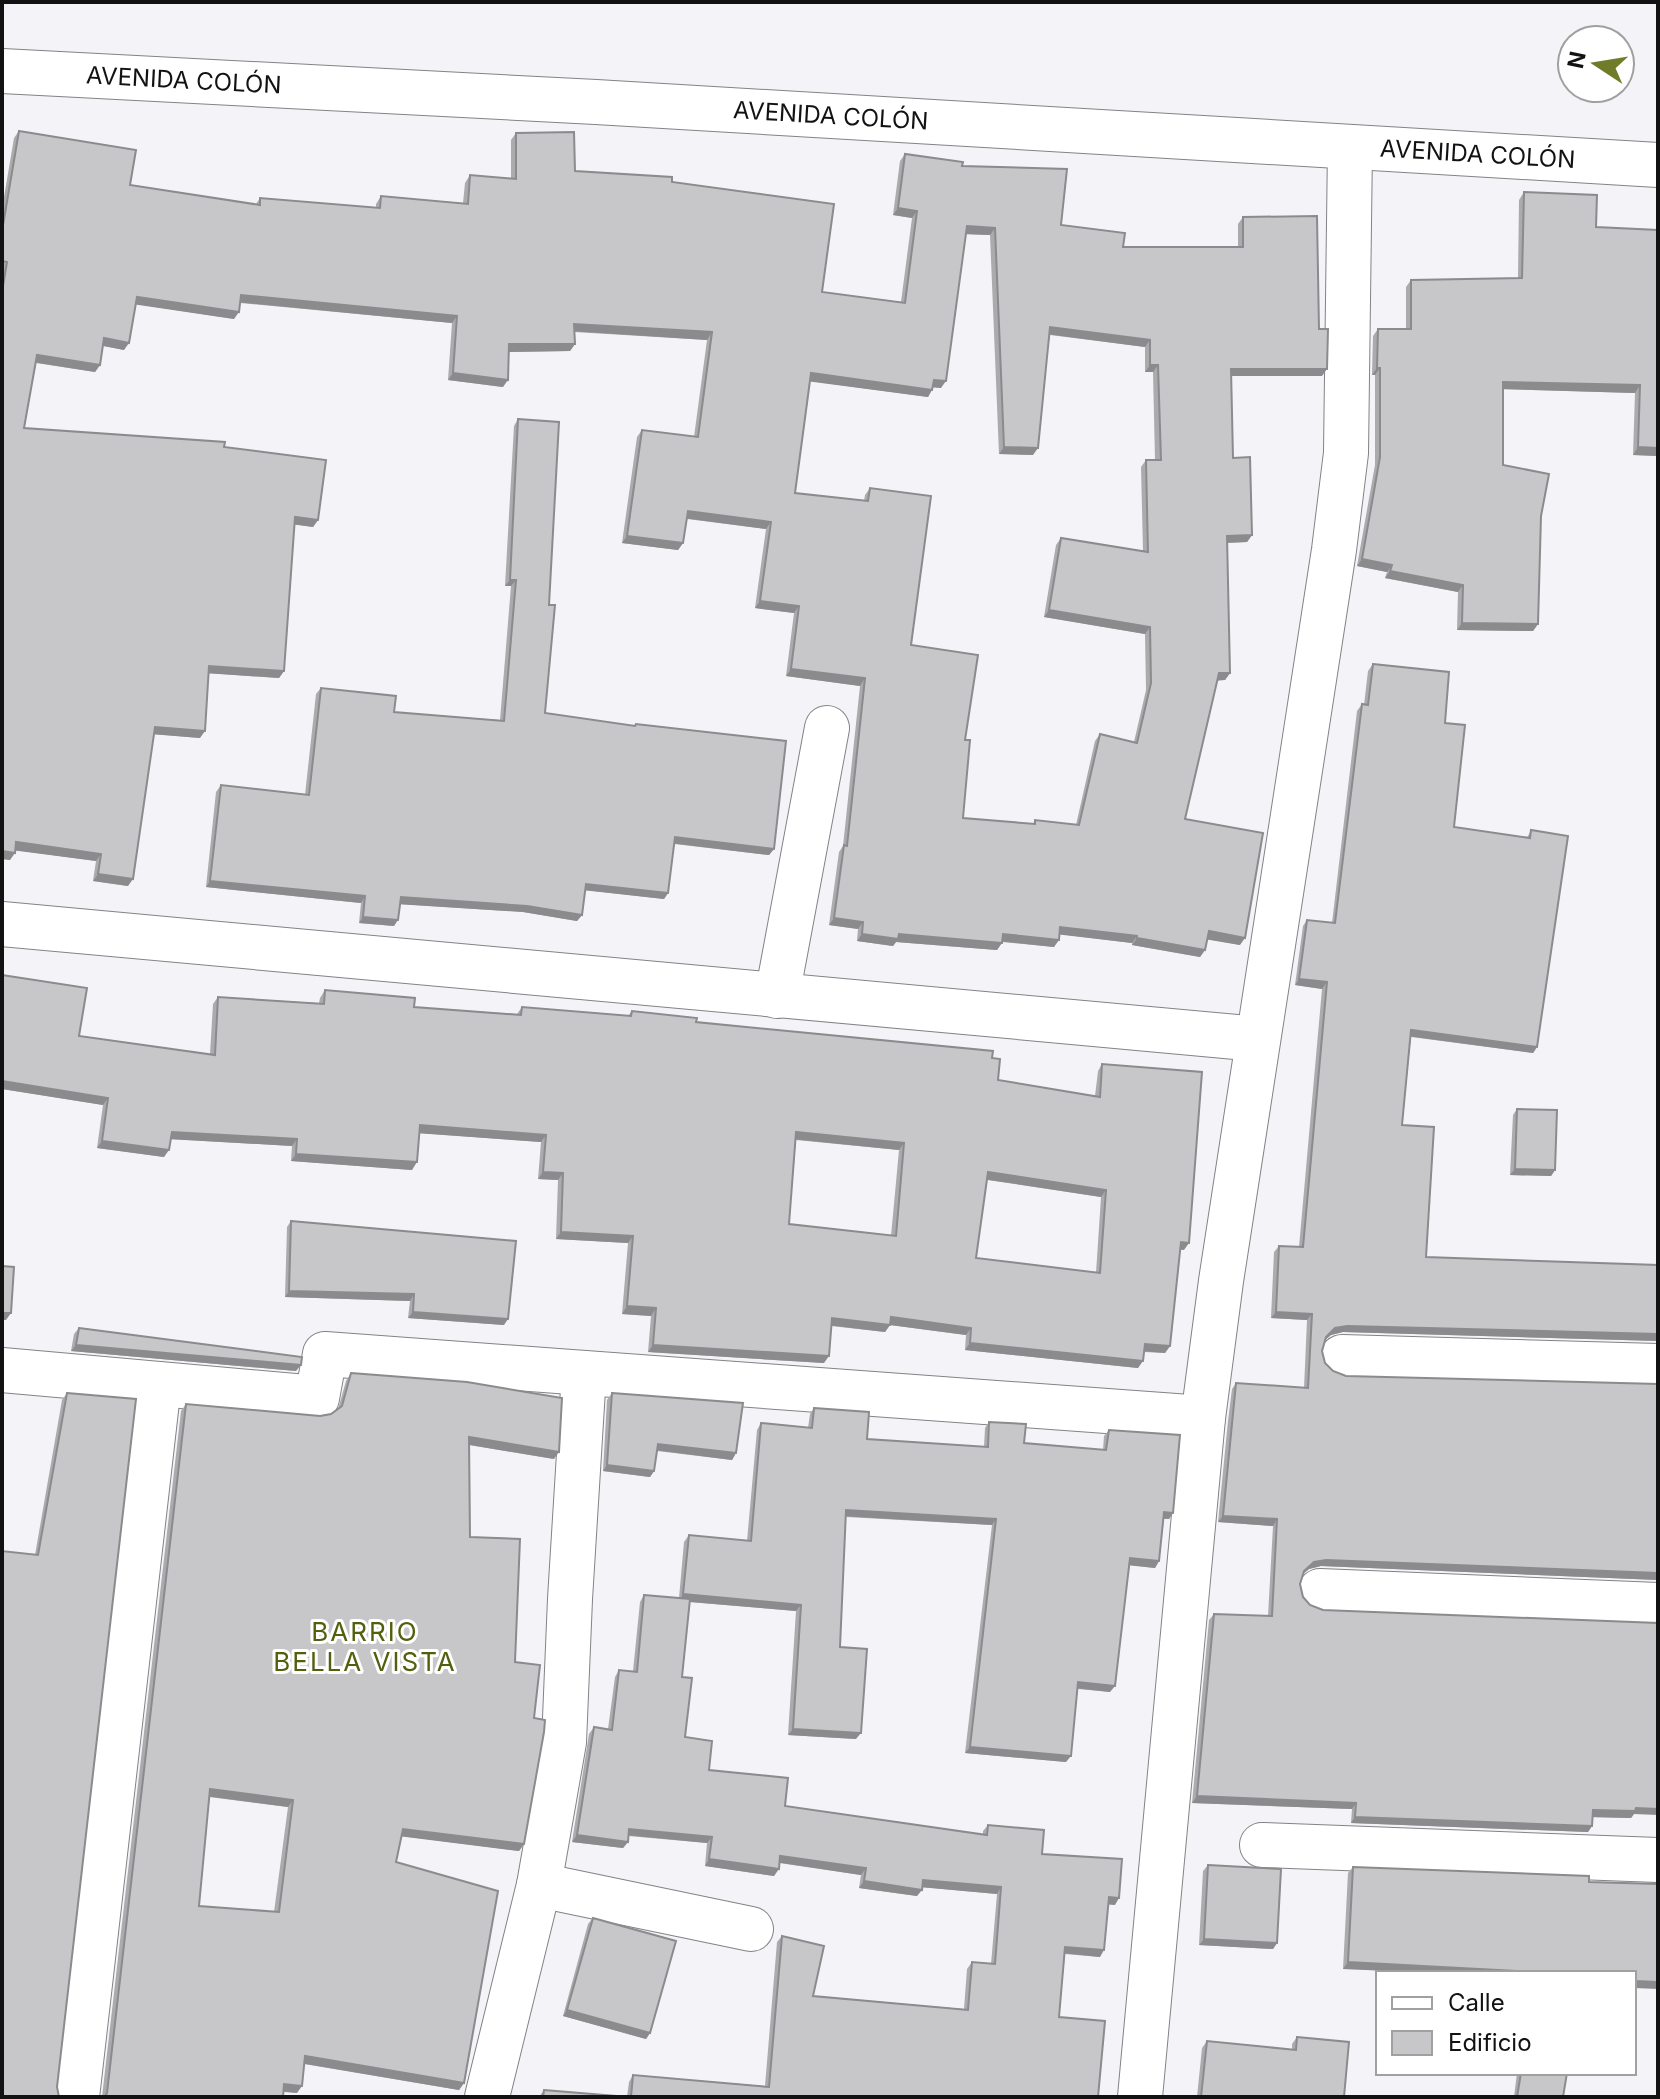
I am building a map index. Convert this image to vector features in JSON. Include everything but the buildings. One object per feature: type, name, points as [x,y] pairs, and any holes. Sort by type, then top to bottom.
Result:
[{"type":"street","name":"AVENIDA COLÓN","points":[[2,71],[581,101],[1658,165]]},
{"type":"street","points":[[1140,2097],[1203,1418],[1346,453],[1350,147]]},
{"type":"street","points":[[777,996],[827,728]]},
{"type":"street","points":[[2,924],[1258,1039]]},
{"type":"street","points":[[2,1370],[317,1398],[325,1354],[1203,1418]]},
{"type":"street","points":[[1342,1357],[1658,1366]]},
{"type":"street","points":[[487,2097],[539,1885],[564,1742],[584,1373]]},
{"type":"street","points":[[77,2097],[159,1384]]},
{"type":"street","points":[[1320,1591],[1658,1605]]},
{"type":"street","points":[[1262,1845],[1658,1860]]},
{"type":"street","points":[[539,1885],[751,1929]]},
{"type":"district","name":"BARRIO BELLA VISTA","points":[[365,1647]]}]
